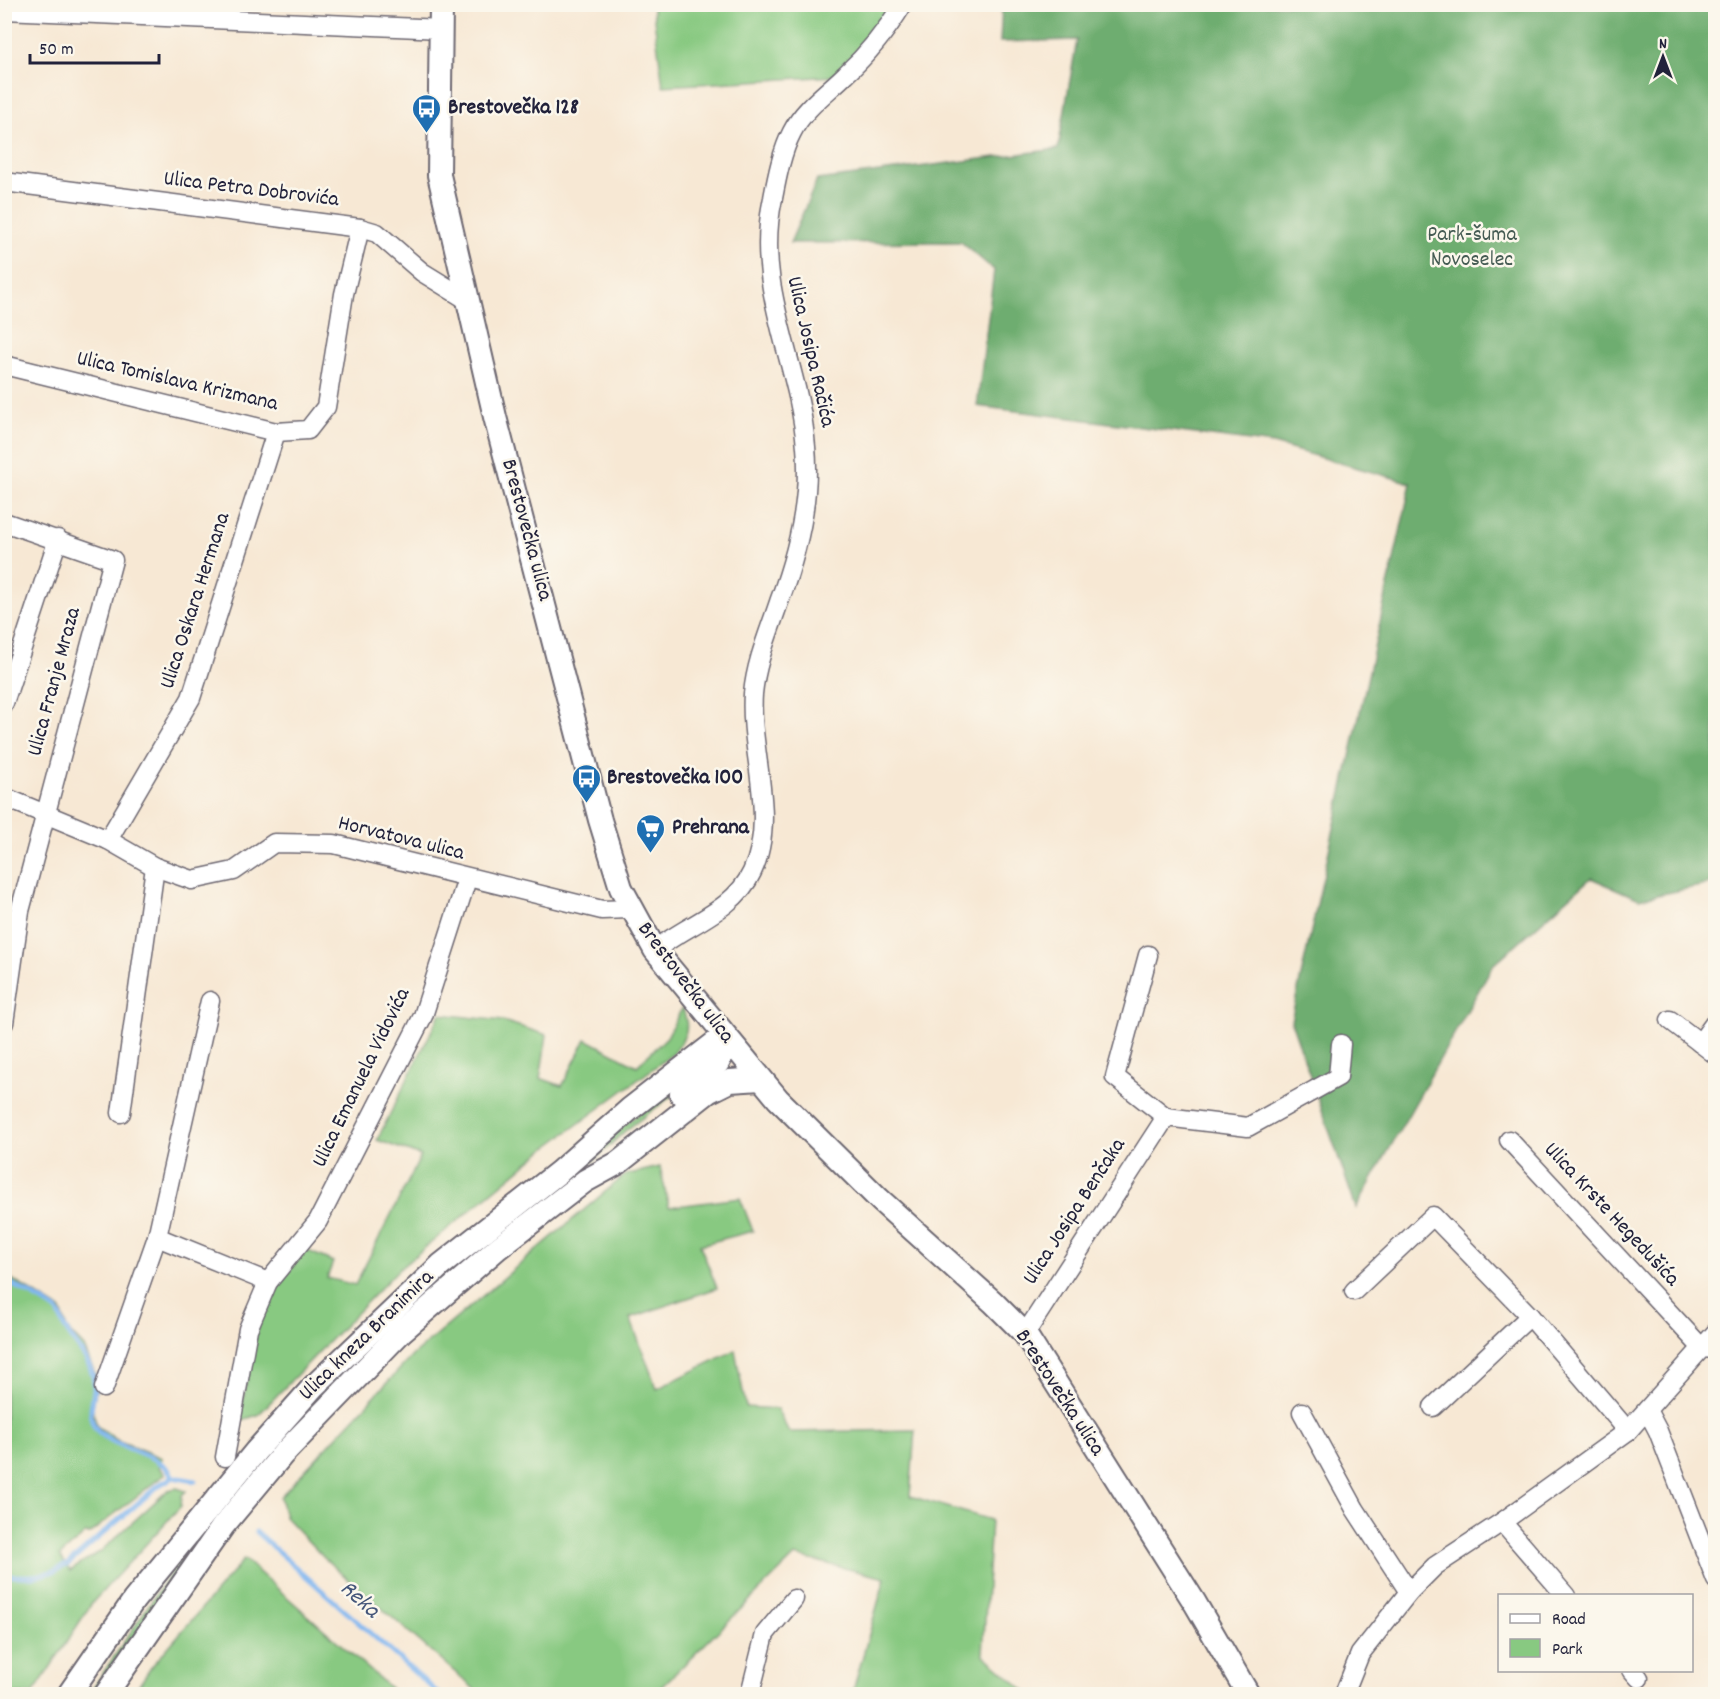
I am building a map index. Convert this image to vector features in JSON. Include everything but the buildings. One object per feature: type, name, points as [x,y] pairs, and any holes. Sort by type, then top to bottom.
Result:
[{"type":"street","name":"Brestovečka ulica","points":[[441,4],[438,175],[495,417],[600,819],[621,888],[630,909],[655,950],[761,1079],[879,1200],[993,1302],[1025,1334],[1195,1603],[1248,1695]]},
{"type":"street","name":"Ulica Josipa Račića","points":[[655,950],[737,895],[753,871],[760,844],[762,800],[754,741],[753,693],[769,628],[779,603],[800,531],[807,450],[803,415],[775,313],[768,273],[766,237],[772,198],[792,132],[821,96],[869,50],[903,4]]},
{"type":"street","points":[[4,10],[441,29]]},
{"type":"street","name":"Ulica Petra Dobrovića","points":[[4,182],[360,228],[377,233],[422,272],[469,301]]},
{"type":"street","name":"Ulica Tomislava Krizmana","points":[[4,365],[276,432],[308,430],[326,407],[344,294],[360,228]]},
{"type":"street","name":"Ulica Oskara Hermana","points":[[108,840],[191,698],[276,432]]},
{"type":"street","points":[[4,522],[57,539],[4,703]]},
{"type":"street","name":"Ulica Franje Mraza","points":[[4,1023],[20,911],[113,560],[57,539]]},
{"type":"street","name":"Horvatova ulica","points":[[4,797],[44,816],[108,840],[155,867],[192,880],[234,871],[274,843],[334,844],[467,879],[602,910],[630,909]]},
{"type":"street","points":[[120,1113],[155,867]]},
{"type":"street","name":"Ulica Emanuela Vidovića","points":[[225,1457],[248,1329],[268,1282],[318,1221],[423,1016],[467,879]]},
{"type":"street","points":[[1148,955],[1115,1077],[1166,1117],[1248,1127],[1338,1077],[1341,1044]]},
{"type":"street","points":[[104,1388],[157,1238],[210,1001]]},
{"type":"street","points":[[1670,1020],[1716,1055]]},
{"type":"street","points":[[1700,1043],[1716,1021]]},
{"type":"street","name":"Ulica kneza Branimira","points":[[585,1181],[623,1138],[713,1069],[727,1039]]},
{"type":"street","name":"Ulica kneza Branimira","points":[[69,1695],[134,1600],[248,1460],[314,1386],[441,1265],[559,1172],[630,1108],[727,1039]]},
{"type":"street","name":"Ulica kneza Branimira","points":[[106,1695],[224,1526],[283,1454],[335,1398],[430,1305],[498,1248],[585,1181],[618,1162],[717,1086],[738,1079],[761,1079]]},
{"type":"street","name":"Ulica Josipa Benčaka","points":[[1025,1334],[1166,1117]]},
{"type":"street","name":"Ulica Krste Hegedušića","points":[[1509,1140],[1709,1349]]},
{"type":"street","points":[[1354,1291],[1433,1216],[1530,1316],[1629,1431]]},
{"type":"street","points":[[157,1238],[268,1282]]},
{"type":"street","points":[[1433,1407],[1530,1316]]},
{"type":"street","points":[[1344,1695],[1360,1654],[1409,1592],[1435,1566],[1502,1522],[1629,1431],[1709,1349],[1716,1332]]},
{"type":"street","points":[[1647,1410],[1658,1431],[1716,1580]]},
{"type":"street","points":[[1302,1412],[1355,1509],[1409,1592]]},
{"type":"street","points":[[1502,1522],[1564,1594]]},
{"type":"street","points":[[750,1695],[765,1634],[773,1621],[794,1599]]},
{"type":"green space","points":[[652,4],[896,5],[836,76],[663,86]]},
{"type":"green space","name":"Park-šuma Novoselec","points":[[1002,5],[1715,5],[1715,883],[1639,899],[1591,878],[1493,965],[1356,1208],[1291,1021],[1411,483],[1273,444],[977,406],[994,270],[961,242],[790,243],[817,180],[1058,149],[1077,40],[1000,42]]},
{"type":"green space","points":[[682,1008],[687,1026],[686,1032],[674,1053],[543,1150],[397,1271],[258,1415],[239,1421],[259,1317],[284,1277],[306,1250],[333,1262],[327,1278],[355,1285],[421,1156],[377,1140],[440,1014],[503,1021],[547,1035],[540,1078],[562,1086],[586,1039],[637,1066],[667,1037]]},
{"type":"green space","points":[[686,1076],[690,1082],[625,1131],[583,1171],[387,1334],[96,1694],[89,1694],[173,1569],[301,1414],[390,1323],[612,1135]]},
{"type":"green space","points":[[660,1167],[669,1207],[740,1198],[753,1231],[700,1245],[717,1288],[630,1318],[657,1389],[735,1350],[746,1407],[777,1409],[789,1432],[915,1430],[910,1496],[991,1520],[983,1654],[1029,1694],[852,1694],[885,1578],[795,1556],[654,1694],[480,1694],[324,1558],[285,1517],[280,1497],[413,1355],[625,1175]]},
{"type":"green space","points":[[5,1275],[61,1310],[67,1329],[84,1347],[98,1381],[92,1409],[97,1426],[117,1440],[162,1458],[159,1467],[165,1474],[89,1534],[85,1534],[60,1556],[70,1571],[101,1551],[168,1490],[177,1488],[186,1491],[182,1495],[181,1506],[92,1603],[33,1694],[5,1694]]},
{"type":"green space","points":[[244,1559],[397,1694],[133,1694],[152,1666]]},
{"type":"waterway","points":[[4,1280],[58,1312],[64,1328],[90,1367],[94,1382],[91,1418],[97,1430],[105,1437],[159,1462],[168,1469],[173,1477]]},
{"type":"waterway","name":"Reka","points":[[4,1575],[37,1576],[52,1572],[68,1564],[159,1485],[173,1477],[195,1481]]},
{"type":"waterway","name":"Reka","points":[[256,1532],[439,1694]]},
{"type":"place","name":"Brestovečka 128","points":[[427,134]]},
{"type":"place","name":"Brestovečka 100","points":[[586,804]]},
{"type":"place","name":"Prehrana","points":[[651,854]]}]
